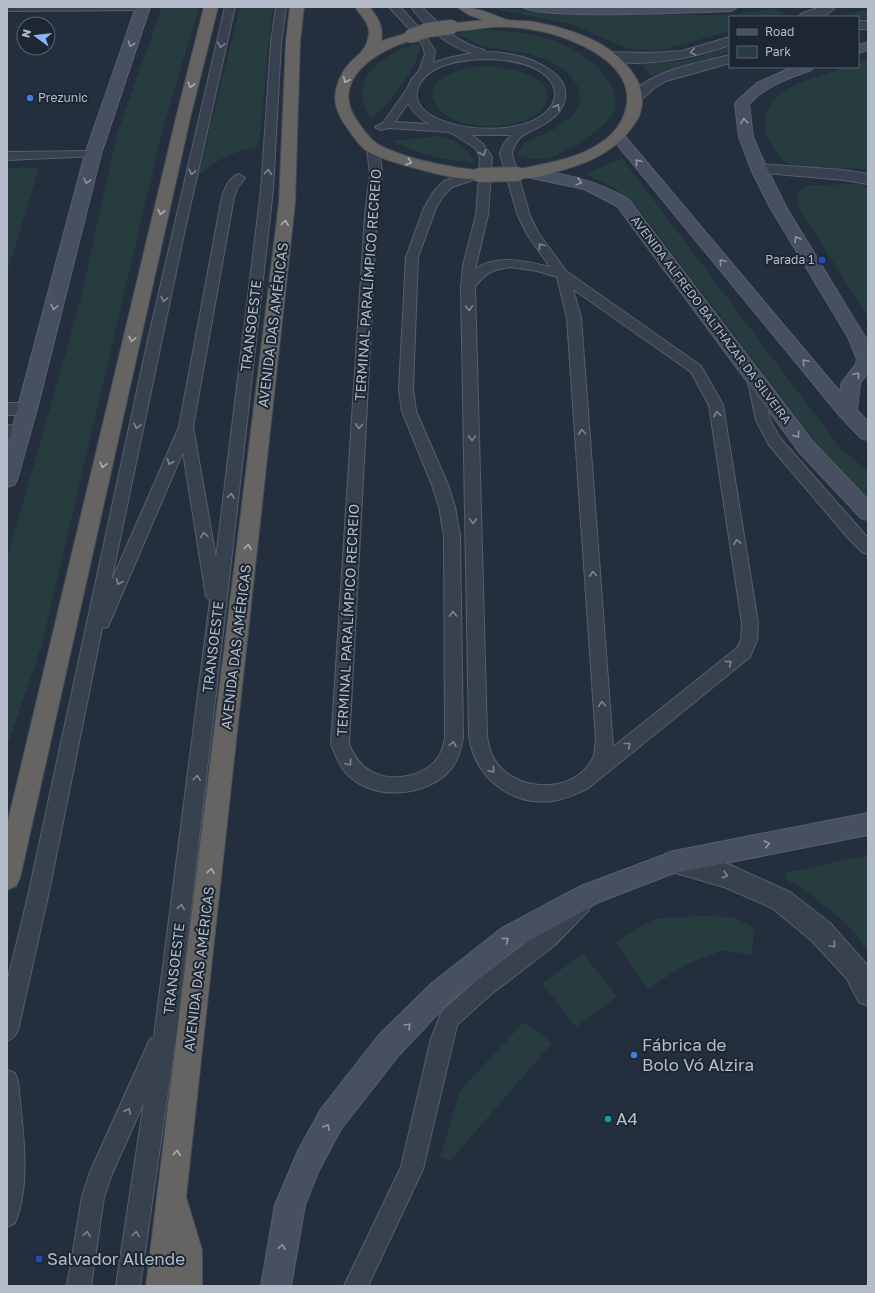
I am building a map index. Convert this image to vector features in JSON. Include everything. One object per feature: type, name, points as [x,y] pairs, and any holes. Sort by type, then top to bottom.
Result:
[{"type":"highway","points":[[7,878],[184,114],[211,7]]},
{"type":"highway","name":"AVENIDA DAS AMÉRICAS","points":[[161,1286],[287,203],[293,40],[297,7]]},
{"type":"highway","points":[[362,7],[371,16],[376,26],[377,34],[371,51]]},
{"type":"highway","points":[[464,7],[505,23]]},
{"type":"highway","points":[[505,23],[522,24],[568,35],[609,56],[628,77],[635,98],[632,118],[618,137],[589,156],[570,163],[522,174],[477,175],[430,168],[373,148],[347,118],[341,98],[342,87],[349,73],[361,59],[371,51],[395,38],[411,36],[428,30],[505,23]]},
{"type":"highway","points":[[172,1191],[187,1250],[187,1286]]},
{"type":"main road","points":[[7,480],[14,432],[28,409],[93,154],[143,7]]},
{"type":"main road","points":[[530,7],[560,11],[731,7]]},
{"type":"main road","points":[[804,68],[760,86],[750,92],[742,104],[746,137],[759,169],[778,207],[857,337],[867,360],[865,365],[851,382],[847,412]]},
{"type":"main road","points":[[618,137],[847,412],[868,433]]},
{"type":"main road","name":"AVENIDA ALFREDO BALTHAZAR DA SILVEIRA","points":[[522,174],[568,179],[590,185],[609,193],[623,203],[663,259],[807,448],[868,513]]},
{"type":"main road","points":[[276,1286],[290,1205],[308,1161],[331,1119],[358,1083],[389,1046],[441,992],[510,937],[590,894],[674,862],[868,824]]},
{"type":"street","points":[[808,16],[822,9]]},
{"type":"street","points":[[609,56],[643,58],[693,53],[729,41]]},
{"type":"street","points":[[635,98],[649,85],[661,78],[729,58]]},
{"type":"street","points":[[759,169],[836,174],[868,179]]},
{"type":"street","points":[[7,409],[28,409]]},
{"type":"street","points":[[674,862],[728,876],[781,900],[821,932],[856,970],[868,993]]},
{"type":"lane","points":[[7,8],[143,7]]},
{"type":"lane","points":[[7,1030],[38,896],[86,659],[204,118],[230,7]]},
{"type":"lane","name":"TRANSOESTE","points":[[128,1286],[166,1029],[217,615],[267,190],[276,43],[281,7]]},
{"type":"lane","points":[[394,7],[430,51],[424,72],[384,126],[454,129],[490,134],[526,128],[541,122],[552,115],[559,106],[562,97],[560,87],[554,78],[532,64],[458,46],[448,40],[416,7]]},
{"type":"lane","points":[[424,72],[449,60],[477,56],[500,56]]},
{"type":"lane","points":[[412,90],[412,99],[417,108],[426,117],[438,124],[454,129],[476,141],[486,157],[482,215],[470,258],[468,287],[479,746],[482,757],[496,775],[511,786],[529,792],[554,793],[572,788],[587,779],[744,652],[749,640],[750,623],[716,405],[707,386],[696,369],[562,275],[532,234],[524,216],[506,154],[508,144],[514,137],[526,128]]},
{"type":"lane","name":"TERMINAL PARALÍMPICO RECREIO","points":[[373,148],[377,163],[378,175],[371,214],[340,744],[345,758],[355,770],[370,780],[387,784],[405,785],[434,773],[444,763],[451,751],[454,738],[452,536],[448,507],[418,436],[409,410],[406,389],[412,256],[430,208],[438,194],[448,184],[477,175]]},
{"type":"lane","points":[[7,156],[93,154]]},
{"type":"lane","points":[[86,659],[186,427],[228,197],[232,186],[238,178]]},
{"type":"lane","points":[[468,287],[475,275],[481,271],[503,264],[520,264],[562,275]]},
{"type":"lane","points":[[562,275],[574,318],[605,740],[601,761],[587,779]]},
{"type":"lane","points":[[754,377],[763,420],[774,441],[868,548]]},
{"type":"lane","points":[[186,427],[217,615]]},
{"type":"lane","points":[[356,1286],[412,1169],[442,1039],[449,1018],[483,988],[548,938],[590,894]]},
{"type":"lane","points":[[79,1286],[93,1197],[101,1172],[166,1029]]},
{"type":"lane","points":[[7,1081],[14,1165],[7,1215]]},
{"type":"green space","points":[[162,7],[199,7],[162,132],[41,648],[7,746],[7,559],[81,298],[117,134]]},
{"type":"green space","points":[[240,7],[273,7],[259,146],[227,156],[198,176]]},
{"type":"green space","points":[[485,7],[560,15],[732,15],[776,8],[784,14],[781,16],[729,16],[729,31],[659,51],[629,49],[570,24]]},
{"type":"green space","points":[[868,9],[868,18],[859,20],[859,16],[841,16]]},
{"type":"green space","points":[[475,30],[493,30],[528,34],[563,44],[578,52],[593,63],[605,76],[613,90],[615,107],[612,114],[589,136],[553,157],[540,159],[517,155],[524,142],[550,132],[572,116],[581,101],[578,87],[567,71],[548,61],[529,54],[484,47],[457,34]]},
{"type":"green space","points":[[421,43],[415,63],[395,94],[372,118],[369,116],[363,103],[362,95],[363,85],[367,76],[382,60],[402,49]]},
{"type":"green space","points":[[729,47],[729,52],[651,76],[642,65],[687,60]]},
{"type":"green space","points":[[868,59],[868,170],[795,166],[783,160],[769,141],[766,131],[765,120],[768,108],[775,99],[797,84],[844,68],[859,68],[859,63]]},
{"type":"green space","points":[[489,66],[518,71],[529,75],[538,81],[545,87],[548,95],[543,109],[532,117],[515,123],[488,127],[465,123],[447,115],[436,104],[433,92],[439,80],[458,71]]},
{"type":"green space","points":[[438,136],[450,139],[459,144],[474,160],[473,163],[432,156],[413,150],[394,141]]},
{"type":"green space","points":[[622,158],[841,449],[868,471],[868,499],[841,473],[817,444],[642,213],[616,189],[586,174]]},
{"type":"green space","points":[[7,168],[39,168],[7,273]]},
{"type":"green space","points":[[858,184],[868,187],[868,317],[799,208],[797,195],[803,187],[815,185]]},
{"type":"green space","points":[[868,855],[868,951],[847,924],[809,893],[786,879],[785,873]]},
{"type":"green space","points":[[699,916],[734,917],[754,928],[752,955],[723,950],[685,965],[648,989],[615,942],[654,919]]},
{"type":"green space","points":[[583,954],[617,996],[576,1027],[542,983]]},
{"type":"green space","points":[[524,1022],[552,1043],[451,1160],[440,1157],[460,1091]]},
{"type":"place","name":"Prezunic","points":[[30,98]]},
{"type":"place","name":"Parada 1","points":[[822,260]]},
{"type":"place","name":"Fábrica de Bolo Vó Alzira","points":[[634,1055]]},
{"type":"place","name":"A4","points":[[608,1119]]},
{"type":"place","name":"Salvador Allende","points":[[39,1259]]}]
